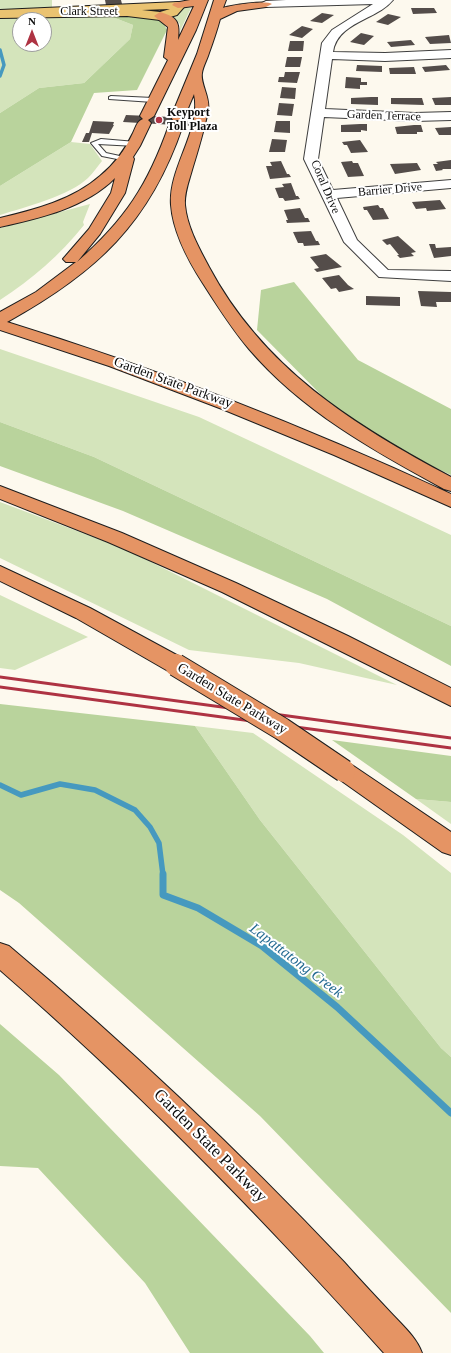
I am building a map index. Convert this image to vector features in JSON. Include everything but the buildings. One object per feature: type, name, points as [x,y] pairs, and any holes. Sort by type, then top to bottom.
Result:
[{"type":"highway","points":[[0,319],[38,297],[68,276],[96,253],[123,225],[138,206],[153,181],[177,121],[196,73],[220,0]]},
{"type":"highway","points":[[230,0],[266,4]]},
{"type":"highway","points":[[0,307],[46,279],[68,261],[86,243],[101,222],[118,193],[127,159],[136,144],[153,100],[194,25],[201,1],[177,2]]},
{"type":"highway","points":[[216,16],[234,8],[266,4]]},
{"type":"highway","points":[[160,16],[171,22],[174,27],[168,71]]},
{"type":"highway","points":[[196,73],[202,107],[178,193],[178,208],[189,241],[218,296],[255,346],[303,394],[364,437],[451,485]]},
{"type":"highway","points":[[0,223],[48,210],[83,195],[102,182],[127,159]]},
{"type":"highway","name":"Garden State Parkway","points":[[0,325],[136,369],[227,403],[372,464],[451,501]]},
{"type":"highway","points":[[0,492],[120,539],[229,587],[344,642],[451,698]]},
{"type":"highway","name":"Garden State Parkway","points":[[0,573],[83,613],[176,665],[282,729],[451,845]]},
{"type":"highway","name":"Garden State Parkway","points":[[0,954],[53,998],[170,1106],[296,1232],[406,1353]]},
{"type":"main road","name":"Clark Street","points":[[32,12],[177,2]]},
{"type":"main road","points":[[160,16],[173,13],[178,9],[177,2]]},
{"type":"main road","name":"Clark Street","points":[[52,13],[127,12],[160,16]]},
{"type":"main road","name":"Clark Street","points":[[0,14],[12,13]]},
{"type":"street","name":"Coral Drive","points":[[387,0],[336,32],[328,43],[311,159],[352,242],[384,274],[451,276]]},
{"type":"street","points":[[266,4],[393,0]]},
{"type":"street","points":[[326,55],[385,57],[451,54]]},
{"type":"street","name":"Garden Terrace","points":[[318,113],[415,117],[451,116]]},
{"type":"street","name":"Barrier Drive","points":[[328,195],[451,184]]},
{"type":"lane","points":[[111,98],[153,100]]},
{"type":"lane","points":[[127,159],[104,155],[95,142],[101,141],[136,144]]},
{"type":"green space","points":[[0,0],[52,0],[52,11],[115,18],[133,25],[130,39],[84,83],[39,88],[0,113]]},
{"type":"green space","points":[[184,7],[191,8],[180,31],[180,24],[172,16],[179,13]]},
{"type":"green space","points":[[98,14],[154,17],[164,24],[167,30],[137,90],[94,93],[71,142],[0,186],[0,113],[39,88],[84,83],[130,39],[133,25],[115,18]]},
{"type":"green space","points":[[71,142],[90,144],[102,161],[94,172],[80,184],[58,196],[0,215],[0,186]]},
{"type":"green space","points":[[90,204],[83,222],[84,225],[75,236],[34,275],[0,300],[0,228]]},
{"type":"green space","points":[[294,282],[358,360],[451,409],[451,475],[380,442],[329,403],[257,330],[261,290]]},
{"type":"green space","points":[[0,349],[199,417],[451,535],[451,626],[94,457],[0,422]]},
{"type":"green space","points":[[0,422],[94,457],[451,626],[451,666],[327,599],[123,511],[0,466]]},
{"type":"green space","points":[[0,502],[125,549],[397,685],[299,663],[189,650],[0,558]]},
{"type":"green space","points":[[0,595],[88,637],[15,670],[0,668]]},
{"type":"green space","points":[[0,704],[195,726],[260,820],[441,1048],[451,1057],[451,1313],[260,1116],[19,903],[0,890]]},
{"type":"green space","points":[[195,726],[253,733],[403,835],[451,873],[451,1057],[441,1048],[260,820]]},
{"type":"green space","points":[[332,740],[451,756],[451,802],[416,799]]},
{"type":"green space","points":[[416,799],[451,802],[451,824]]},
{"type":"green space","points":[[0,1024],[59,1075],[310,1336],[324,1353],[190,1353],[145,1283],[38,1168],[0,1166]]},
{"type":"waterway","name":"Lapattatong Creek","points":[[0,50],[4,65],[0,76]]},
{"type":"waterway","name":"Lapattatong Creek","points":[[0,785],[21,795],[60,784],[95,790],[135,810],[150,827],[159,843],[163,875]]},
{"type":"waterway","name":"Lapattatong Creek","points":[[163,875],[163,895],[198,908],[262,946],[337,1007],[451,1113]]},
{"type":"railway","points":[[0,677],[451,738]]},
{"type":"railway","points":[[0,687],[451,748]]},
{"type":"place","name":"Keyport Toll Plaza","points":[[159,120]]}]
